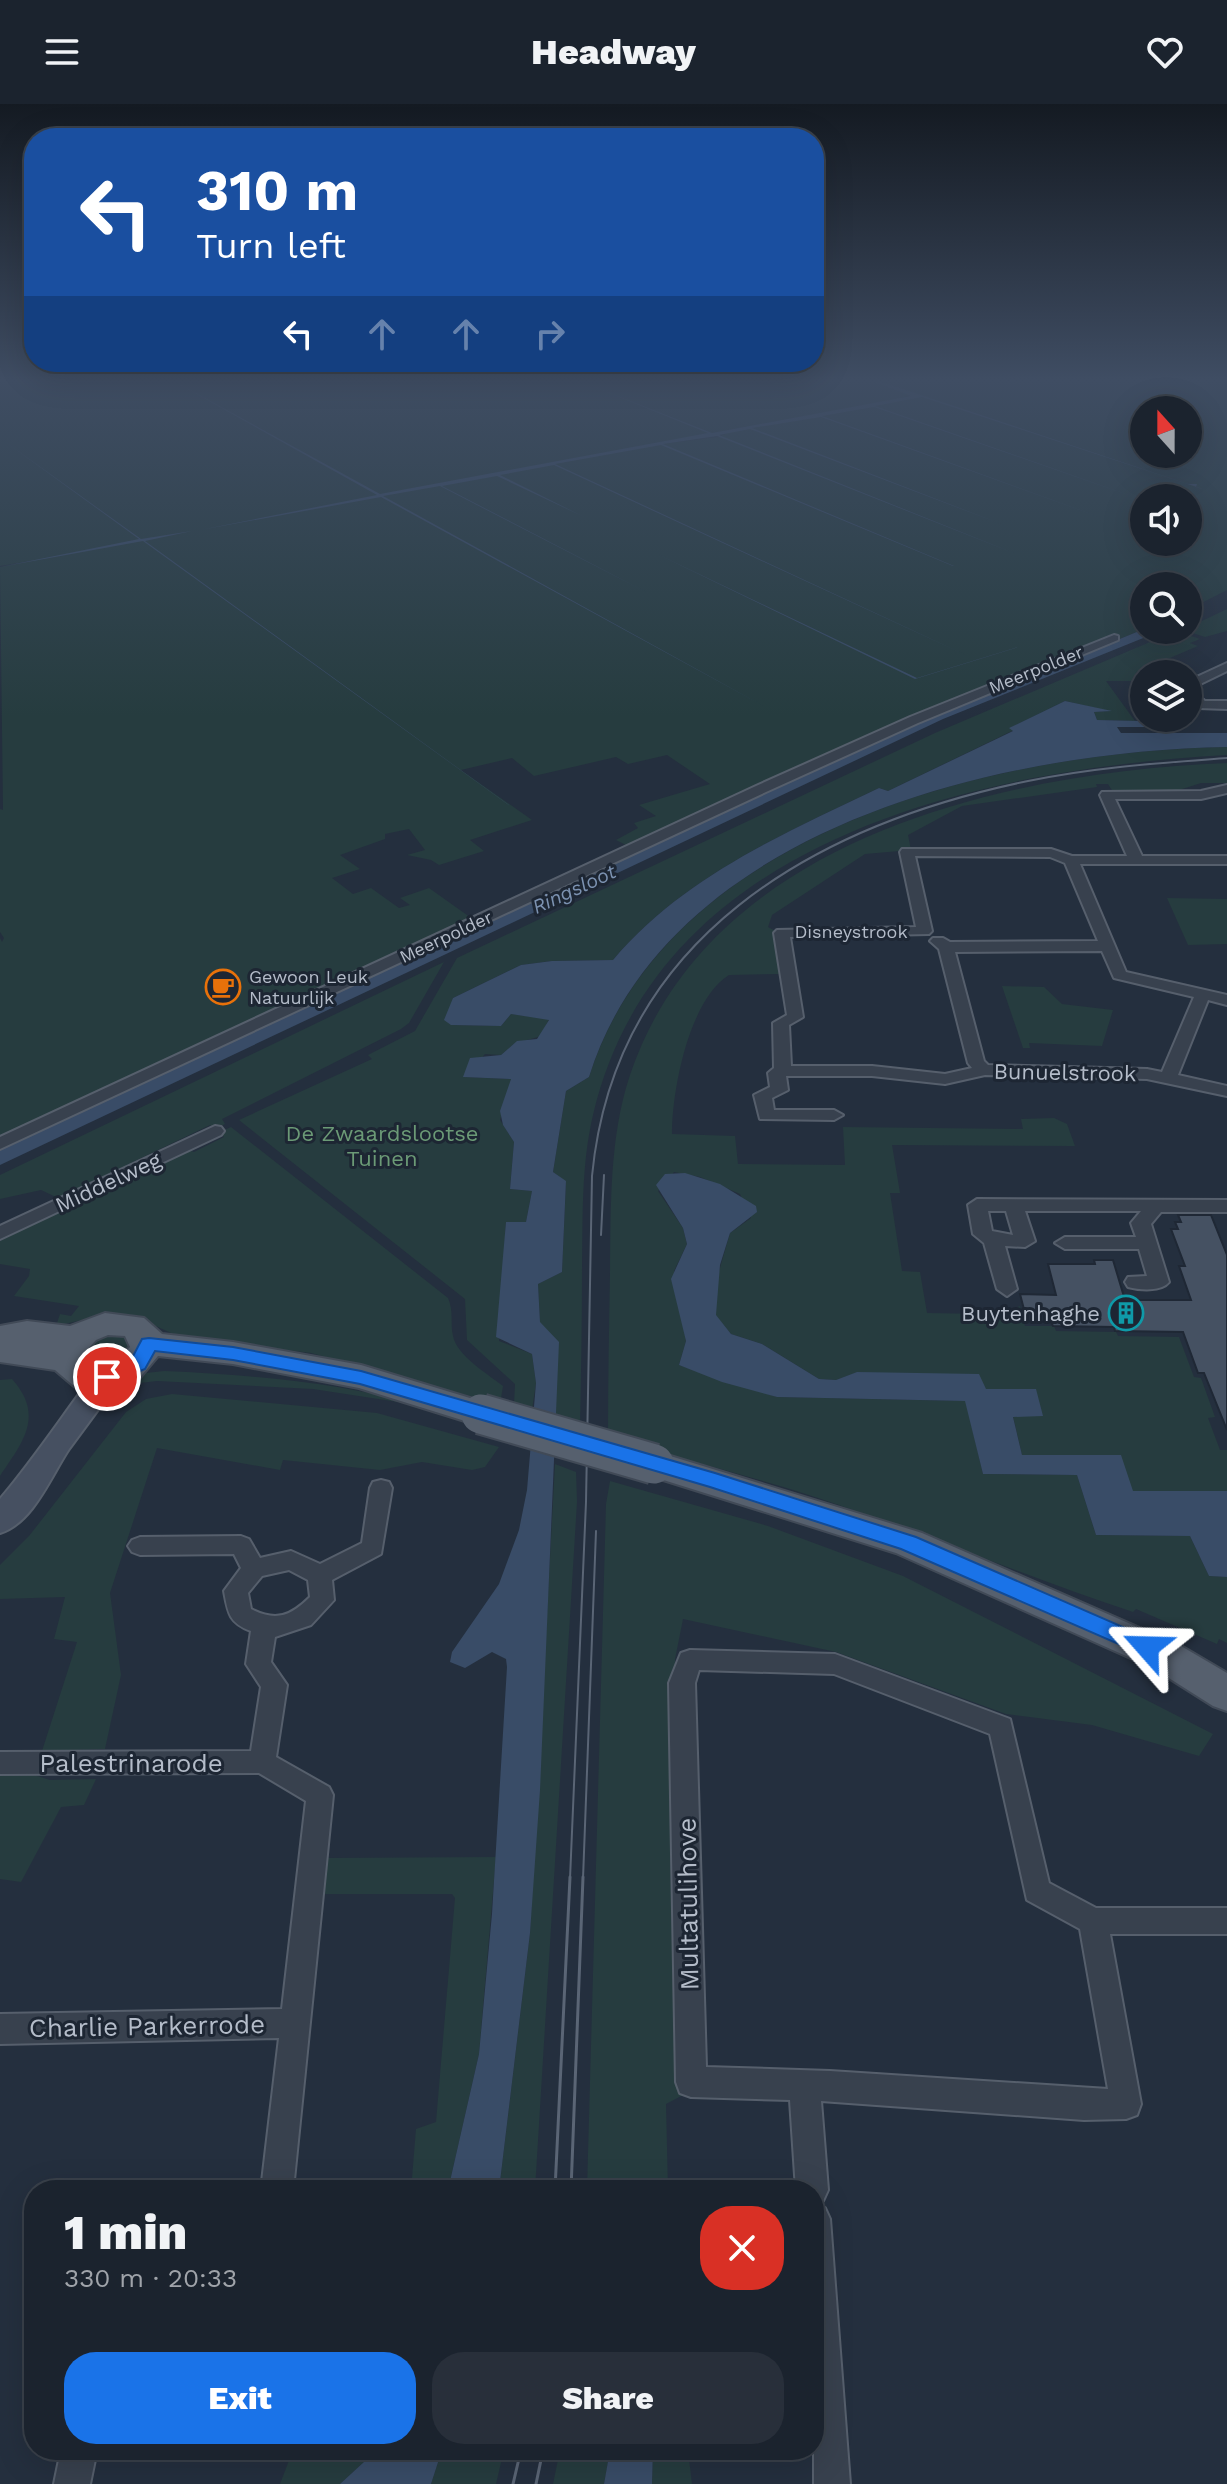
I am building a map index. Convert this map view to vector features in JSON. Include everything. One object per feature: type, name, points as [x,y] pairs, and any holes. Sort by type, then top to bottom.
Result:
[{"type":"main road","points":[[82,1362],[94,1327],[126,1324],[143,1331],[144,1354]]},
{"type":"main road","points":[[0,1339],[10,1353],[82,1362],[144,1354],[232,1370],[291,1367],[361,1377],[909,1543],[1167,1657],[1227,1694]]},
{"type":"main road","points":[[1167,1657],[1227,1674]]},
{"type":"street","name":"Meerpolder","points":[[0,1144],[761,789],[914,720],[1114,638]]},
{"type":"street","points":[[1202,679],[1227,666]]},
{"type":"street","points":[[1202,705],[1227,705]]},
{"type":"street","points":[[1136,859],[1107,794],[1201,795],[1226,790]]},
{"type":"street","points":[[1108,946],[946,947],[924,931],[907,852],[1051,853],[1071,860],[1227,860]]},
{"type":"street","points":[[1071,860],[1120,975],[1227,1000]]},
{"type":"street","name":"Disneystrook","points":[[783,1071],[781,1023],[795,1017],[782,933],[924,931]]},
{"type":"street","name":"Bunuelstrook","points":[[946,947],[976,1063],[983,1070],[1147,1074],[1227,1091]]},
{"type":"street","points":[[1168,1078],[1203,994]]},
{"type":"street","points":[[834,1115],[766,1115],[763,1095],[779,1090],[777,1073],[783,1071],[887,1072],[905,1078],[965,1078],[983,1070]]},
{"type":"street","name":"Middelweg","points":[[0,1233],[215,1131]]},
{"type":"street","points":[[1014,1205],[1025,1241],[993,1240],[983,1234],[977,1205],[1014,1205],[1156,1206],[1227,1206]]},
{"type":"street","points":[[1135,1282],[1159,1282],[1141,1223],[1156,1206]]},
{"type":"street","points":[[993,1240],[1007,1289]]},
{"type":"street","points":[[1065,1243],[1147,1243]]},
{"type":"street","points":[[0,1521],[39,1475],[55,1446],[82,1362]]},
{"type":"street","points":[[320,1575],[373,1548],[381,1488]]},
{"type":"street","points":[[140,1546],[241,1545],[254,1569]]},
{"type":"street","points":[[291,1560],[320,1575],[322,1600],[301,1623],[264,1629],[240,1615],[236,1591],[254,1569],[291,1560]]},
{"type":"street","points":[[262,1762],[274,1685],[258,1664],[264,1629]]},
{"type":"street","name":"Multatulihove","points":[[1093,1921],[1126,2104],[1084,2105],[804,2085],[691,2082],[682,1683],[690,1660],[835,1664],[1001,1727],[1037,1891],[1093,1921],[1227,1921]]},
{"type":"street","name":"Palestrinarode","points":[[0,1763],[262,1762],[320,1795],[293,2023]]},
{"type":"street","points":[[278,2180],[293,2023]]},
{"type":"street","name":"Charlie Parkerrode","points":[[0,2029],[293,2023]]},
{"type":"street","points":[[804,2085],[811,2180]]},
{"type":"street","points":[[824,2366],[832,2484]]},
{"type":"street","points":[[72,2484],[77,2460]]},
{"type":"green space","points":[[0,493],[1130,493],[1130,556],[1202,556],[1202,493],[1227,493],[1227,590],[1202,603],[1202,572],[1130,572],[1130,635],[905,727],[0,1150],[0,938],[2,942],[4,938],[0,932],[0,809],[3,810],[0,567],[36,560],[0,566]],"holes":[[[667,755],[710,784],[639,805],[656,816],[634,823],[638,828],[616,840],[630,847],[474,920],[429,888],[400,898],[410,905],[399,908],[371,888],[353,894],[332,878],[360,869],[340,855],[385,839],[385,834],[409,829],[425,850],[407,855],[439,865],[484,851],[470,840],[532,820],[461,770],[512,758],[534,776],[616,757],[628,764]]]},
{"type":"green space","points":[[1227,609],[1227,631],[1202,636],[1202,621]]},
{"type":"green space","name":"De Zwaardslootse Tuinen","points":[[1145,644],[1198,646],[1165,660],[1130,660],[1130,681],[1106,681],[1130,714],[1130,721],[1097,720],[1094,712],[1109,711],[1065,701],[1010,728],[1014,730],[888,791],[879,788],[736,860],[671,905],[613,960],[521,965],[453,998],[451,1025],[501,1026],[511,1014],[549,1019],[541,1036],[514,1044],[501,1055],[485,1054],[464,1077],[511,1079],[500,1120],[514,1142],[510,1189],[532,1191],[526,1222],[506,1222],[499,1341],[532,1354],[536,1383],[532,1410],[514,1404],[515,1384],[467,1340],[465,1299],[239,1120],[372,1059],[368,1055],[415,1031],[457,958],[935,733]]},
{"type":"green space","points":[[1227,747],[1227,755],[1132,763],[1034,778],[936,801],[843,836],[758,882],[685,943],[629,1020],[593,1115],[583,1192],[580,1428],[557,1423],[540,1323],[538,1284],[562,1272],[566,1182],[553,1172],[566,1091],[589,1077],[629,992],[689,922],[764,865],[851,821],[945,788],[1041,766],[1137,752]]},
{"type":"green space","points":[[1227,763],[1227,783],[1201,783],[1176,791],[1113,792],[1108,784],[1096,784],[1097,787],[962,806],[908,835],[911,850],[865,854],[772,915],[768,927],[777,932],[780,974],[729,975],[715,987],[703,1004],[679,1071],[672,1134],[735,1136],[738,1164],[845,1165],[843,1127],[1023,1129],[1021,1119],[1054,1118],[1067,1124],[1075,1146],[892,1145],[900,1193],[890,1193],[902,1271],[920,1272],[927,1313],[981,1314],[1000,1319],[1005,1312],[1020,1306],[1025,1326],[1054,1326],[1056,1331],[1116,1332],[1118,1336],[1179,1337],[1194,1377],[1201,1378],[1215,1417],[1208,1418],[1220,1450],[1227,1450],[1227,1491],[1132,1491],[1120,1455],[1022,1455],[1013,1416],[1036,1389],[986,1389],[858,1372],[836,1380],[819,1379],[762,1344],[731,1334],[716,1316],[715,1285],[730,1233],[751,1218],[740,1194],[700,1177],[674,1172],[658,1191],[683,1228],[687,1244],[674,1271],[686,1341],[679,1365],[777,1397],[966,1401],[983,1474],[1077,1475],[1096,1535],[1190,1536],[1209,1576],[1227,1577],[1227,1643],[1219,1639],[1217,1644],[1136,1609],[1133,1612],[818,1498],[608,1437],[611,1198],[623,1099],[630,1075],[670,994],[726,927],[796,874],[876,833],[963,803],[1052,782],[1141,769]]},
{"type":"green space","points":[[1167,898],[1227,899],[1227,944],[1188,945]]},
{"type":"green space","points":[[444,962],[409,1023],[401,1029],[222,1119],[225,1124],[215,1129],[210,1125],[58,1198],[41,1190],[0,1199],[0,1175]]},
{"type":"green space","points":[[1002,986],[1044,987],[1062,1004],[1113,1010],[1102,1046],[1029,1043],[1030,1048],[1023,1048]]},
{"type":"green space","points":[[231,1127],[448,1298],[456,1343],[474,1364],[503,1386],[500,1404],[311,1353],[180,1337],[129,1314],[108,1314],[56,1326],[60,1314],[71,1316],[79,1306],[14,1296],[29,1276],[30,1269],[0,1264],[0,1241],[185,1149],[194,1152],[224,1137],[220,1132]]},
{"type":"green space","points":[[108,1334],[128,1338],[132,1348],[121,1363],[96,1368],[83,1362],[85,1345]]},
{"type":"green space","points":[[164,1371],[295,1381],[360,1391],[424,1406],[313,1389],[157,1381],[140,1383],[106,1397],[106,1392],[137,1374]]},
{"type":"green space","points":[[12,1379],[22,1392],[29,1417],[23,1440],[0,1476],[0,1380]]},
{"type":"green space","points":[[172,1394],[377,1413],[499,1447],[485,1467],[472,1470],[422,1462],[380,1470],[283,1460],[280,1470],[157,1448],[110,1593],[121,1675],[105,1749],[42,1751],[77,1642],[54,1639],[65,1597],[0,1599],[0,1565],[29,1536],[126,1412],[146,1399]]},
{"type":"green space","points":[[555,1464],[576,1472],[577,1502],[536,2180],[500,2180],[530,1933]]},
{"type":"green space","points":[[610,1481],[768,1526],[903,1576],[1213,1734],[1199,1756],[1092,1725],[1006,1714],[836,1652],[683,1619],[675,1659],[681,2078],[689,2092],[666,2104],[668,2180],[587,2180],[606,1504]]},
{"type":"green space","points":[[0,1773],[28,1773],[50,1780],[96,1779],[84,1805],[61,1807],[21,1882],[0,1879]]},
{"type":"green space","points":[[496,1857],[479,2054],[450,2180],[412,2180],[416,2129],[436,2122],[455,1898],[452,1894],[323,1894],[326,1858]]},
{"type":"green space","points":[[289,2460],[366,2460],[340,2484],[280,2484]]},
{"type":"green space","points":[[439,2460],[502,2460],[496,2484],[431,2484]]},
{"type":"green space","points":[[558,2460],[608,2460],[604,2484],[553,2484]]},
{"type":"green space","points":[[653,2460],[689,2460],[692,2484],[652,2484]]},
{"type":"water","points":[[76,493],[141,539],[192,531],[145,541],[524,816],[143,541],[0,567],[139,539]]},
{"type":"water","points":[[374,493],[400,493],[383,496],[771,710],[381,497],[200,530],[377,495]]},
{"type":"water","points":[[454,493],[456,493],[648,593]]},
{"type":"water","points":[[615,493],[618,493],[970,657]]},
{"type":"water","points":[[777,493],[780,493],[953,566]]},
{"type":"water","points":[[862,493],[864,493],[1021,556]]},
{"type":"water","points":[[655,553],[917,678],[1038,641],[915,679]]},
{"type":"water","name":"Ringsloot","points":[[1130,635],[1130,643],[943,719],[0,1165],[0,1150],[905,727]]},
{"type":"water","points":[[1065,701],[1112,711],[1094,712],[1097,720],[1130,721],[1130,727],[1117,727],[1121,733],[1227,733],[1227,747],[1137,752],[1041,766],[944,788],[851,821],[764,865],[689,922],[629,992],[589,1077],[566,1091],[553,1172],[566,1181],[562,1272],[538,1284],[540,1322],[559,1342],[540,1790],[530,1933],[500,2180],[450,2180],[479,2054],[492,1914],[507,1667],[506,1659],[492,1652],[465,1668],[450,1662],[452,1652],[499,1584],[519,1530],[527,1490],[536,1383],[532,1354],[496,1337],[506,1222],[526,1222],[532,1191],[510,1189],[514,1142],[503,1125],[500,1111],[511,1079],[463,1077],[470,1058],[501,1055],[517,1041],[537,1039],[549,1020],[511,1014],[501,1026],[451,1025],[444,1020],[453,998],[521,965],[613,960],[671,905],[736,860],[879,788],[888,791],[1013,731],[1009,728]]},
{"type":"water","points":[[685,1173],[720,1184],[756,1206],[757,1212],[730,1233],[720,1265],[716,1315],[731,1334],[762,1344],[819,1379],[836,1380],[857,1372],[979,1374],[986,1389],[1036,1389],[1043,1416],[1013,1417],[1022,1455],[1121,1455],[1133,1491],[1227,1491],[1227,1577],[1209,1576],[1190,1536],[1096,1535],[1077,1475],[983,1474],[965,1401],[777,1397],[722,1382],[679,1365],[686,1341],[671,1279],[687,1244],[683,1228],[656,1185],[665,1174]]},
{"type":"water","points":[[366,2460],[439,2460],[431,2484],[340,2484]]},
{"type":"water","points":[[608,2460],[653,2460],[652,2484],[604,2484]]},
{"type":"building","name":"Buytenhaghe","points":[[1178,1215],[1211,1215],[1227,1255],[1227,1430],[1204,1373],[1198,1373],[1183,1332],[1115,1331],[1114,1327],[1053,1326],[1051,1322],[1027,1321],[1020,1294],[1056,1295],[1048,1264],[1095,1264],[1094,1260],[1113,1260],[1125,1300],[1191,1300],[1179,1266],[1185,1266],[1171,1229],[1178,1229],[1175,1222],[1181,1222]]},
{"type":"tram line","points":[[570,1879],[586,1502],[592,1176],[609,1092],[640,1020],[684,958],[739,905],[803,862],[873,828],[949,801],[1053,776],[1227,758]]},
{"type":"tram line","points":[[601,1235],[604,1175]]},
{"type":"tram line","points":[[583,1879],[596,1531]]},
{"type":"tram line","points":[[555,2180],[570,1877]]},
{"type":"tram line","points":[[571,2180],[583,1877]]},
{"type":"tram line","points":[[513,2484],[519,2460]]},
{"type":"tram line","points":[[536,2484],[541,2460]]},
{"type":"place","name":"Gewoon Leuk Natuurlijk","points":[[223,987]]},
{"type":"place","name":"Buytenhaghe","points":[[1126,1313]]},
{"type":"route","points":[[107,1377],[119,1375],[138,1365],[149,1344],[233,1353],[291,1367],[361,1377],[715,1481],[909,1543],[1147,1647]]}]
